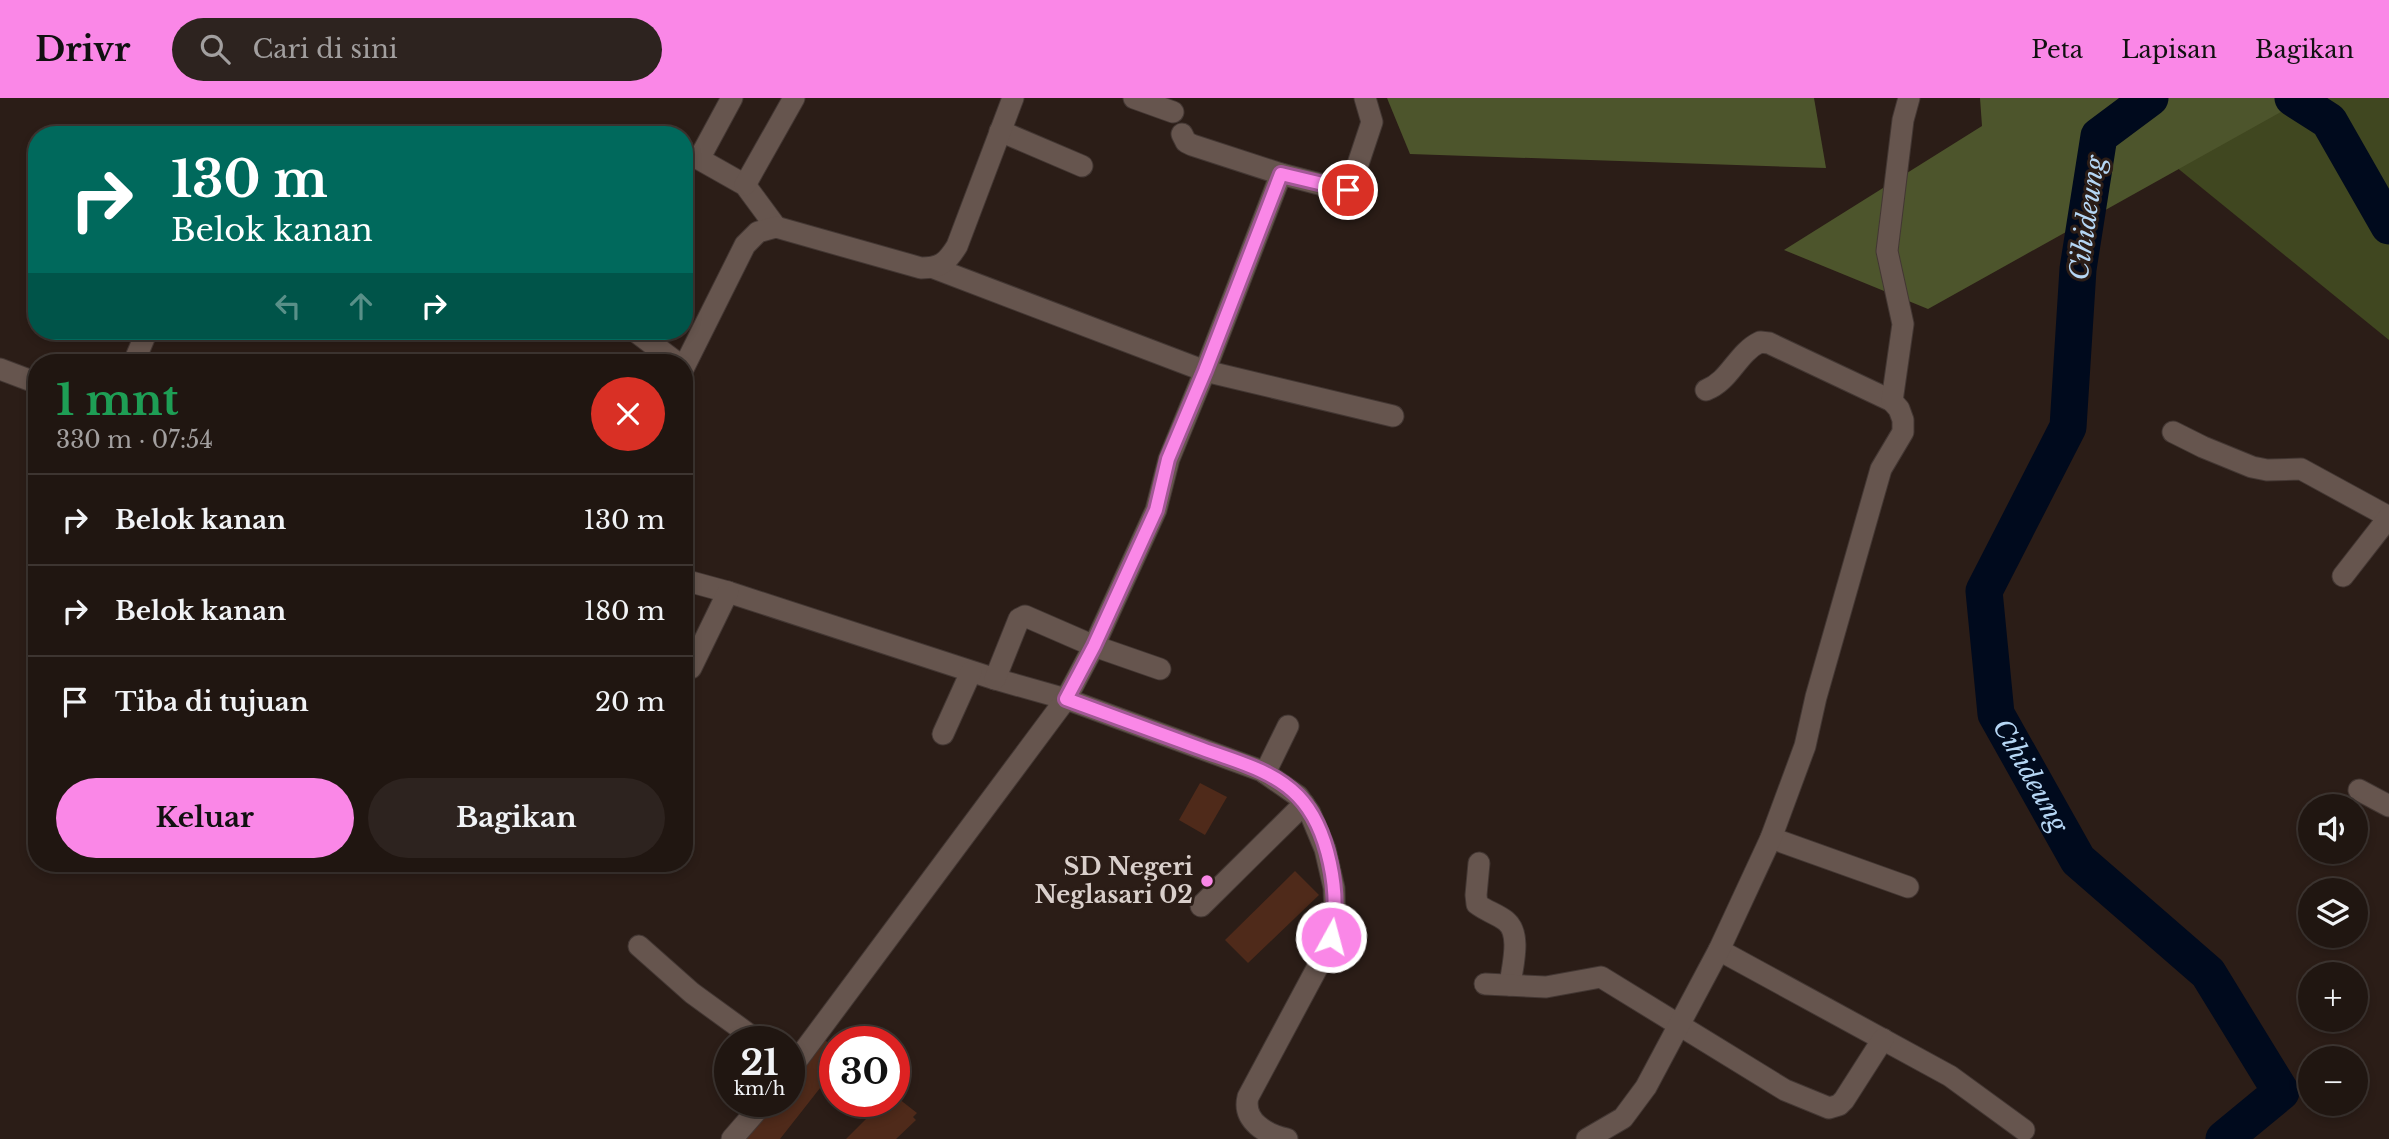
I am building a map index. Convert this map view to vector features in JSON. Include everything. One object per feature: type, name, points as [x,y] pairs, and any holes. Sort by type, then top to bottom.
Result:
[{"type":"street","points":[[732,98],[698,159],[745,185],[776,227]]},
{"type":"street","points":[[745,185],[794,98]]},
{"type":"street","points":[[691,354],[745,245],[758,232],[776,227],[921,268],[943,265],[957,246],[1013,98]]},
{"type":"street","points":[[1134,98],[1173,112]]},
{"type":"street","points":[[1182,134],[1189,144],[1281,174],[1348,190],[1372,122],[1365,98]]},
{"type":"street","points":[[1892,401],[1903,324],[1887,251],[1903,120],[1909,98]]},
{"type":"street","points":[[1000,131],[1082,166]]},
{"type":"street","points":[[805,1049],[1066,699],[1094,646],[1156,510],[1168,459],[1281,174]]},
{"type":"street","points":[[934,268],[1205,371],[1393,416]]},
{"type":"street","points":[[647,340],[665,354]]},
{"type":"street","points":[[1587,1139],[1623,1118],[1646,1087],[1719,950],[1771,838],[1805,746],[1816,697],[1881,469],[1903,432],[1903,420],[1892,401],[1760,342],[1750,348],[1721,382],[1706,390]]},
{"type":"street","points":[[0,369],[28,380]]},
{"type":"street","points":[[2173,432],[2252,467],[2267,470],[2301,468],[2389,517],[2343,576]]},
{"type":"street","points":[[693,582],[971,672],[1066,699],[1265,773],[1290,789],[1304,804],[1319,830],[1334,888],[1335,921],[1323,957],[1245,1107],[1248,1116],[1265,1131],[1287,1139]]},
{"type":"street","points":[[693,663],[728,592]]},
{"type":"street","points":[[995,679],[1022,616],[1094,646],[1160,669]]},
{"type":"street","points":[[943,734],[971,672]]},
{"type":"street","points":[[1265,773],[1288,726]]},
{"type":"street","points":[[2359,790],[2389,806]]},
{"type":"street","points":[[1201,906],[1304,804]]},
{"type":"street","points":[[1771,838],[1908,887]]},
{"type":"street","points":[[1479,863],[1477,904],[1507,922],[1513,932],[1510,985]]},
{"type":"street","points":[[639,946],[692,993],[737,1026]]},
{"type":"street","points":[[1719,950],[1950,1076],[2024,1130]]},
{"type":"street","points":[[1485,984],[1546,987],[1601,976],[1785,1090],[1829,1108],[1844,1100],[1883,1039]]},
{"type":"street","points":[[732,1139],[751,1117]]},
{"type":"green space","points":[[1387,98],[1814,98],[1826,168],[1410,154]]},
{"type":"green space","points":[[1980,98],[2306,98],[1928,309],[1784,250],[1982,126]]},
{"type":"green space","points":[[2149,98],[2389,98],[2389,340],[2122,123]]},
{"type":"building","points":[[1200,783],[1227,797],[1205,835],[1179,820]]},
{"type":"building","points":[[1295,871],[1319,895],[1248,963],[1225,940]]},
{"type":"building","points":[[819,1040],[819,1089],[805,1107],[805,1058]]},
{"type":"building","points":[[910,1108],[917,1113],[913,1117],[916,1120],[896,1139],[846,1139],[868,1117],[910,1117]]},
{"type":"building","points":[[758,1117],[797,1117],[780,1139],[740,1139]]},
{"type":"waterway","name":"Cihideung","points":[[2150,98],[2099,136],[2078,269],[2068,427],[1984,591],[1996,714],[2078,860],[2208,973],[2281,1092],[2224,1139]]},
{"type":"waterway","name":"Cihideung","points":[[2293,98],[2329,121],[2389,226]]},
{"type":"place","name":"SD Negeri Neglasari 02","points":[[1207,881]]},
{"type":"route","points":[[1331,937],[1336,905],[1331,870],[1319,830],[1311,813],[1298,796],[1283,783],[1262,771],[1066,699],[1094,646],[1156,510],[1168,459],[1281,174],[1348,190]]}]
